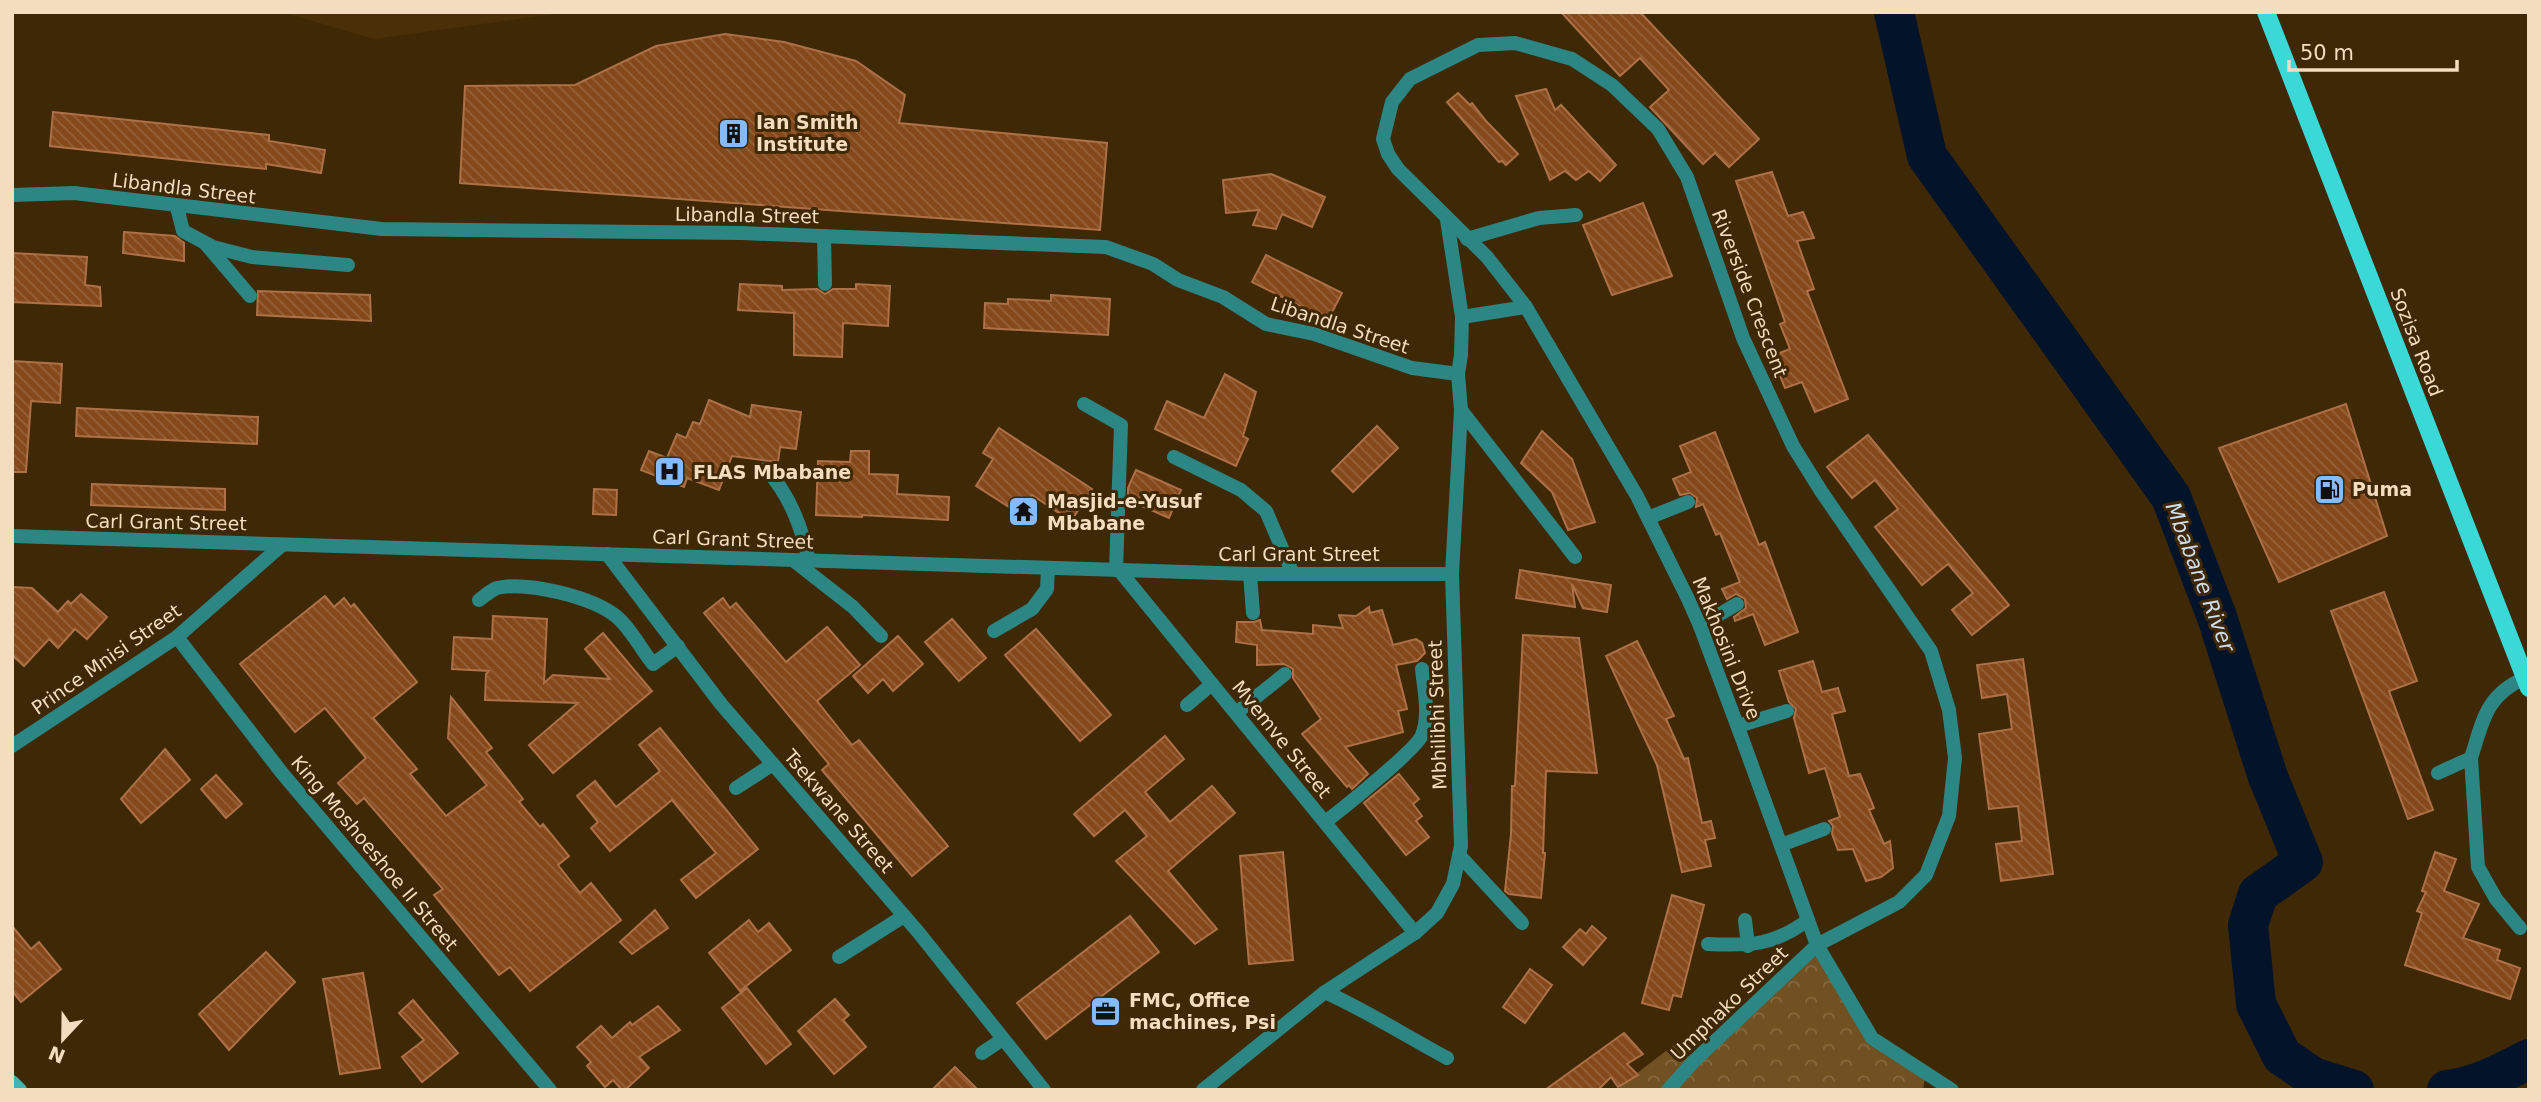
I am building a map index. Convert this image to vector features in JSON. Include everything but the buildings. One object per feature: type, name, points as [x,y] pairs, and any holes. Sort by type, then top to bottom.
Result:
[{"type":"main road","name":"Sozisa Road","points":[[2266,12],[2527,683]]},
{"type":"main road","points":[[12,1082],[20,1090]]},
{"type":"street","name":"Riverside Crescent","points":[[1447,220],[1398,169],[1388,154],[1383,139],[1392,102],[1410,79],[1478,45],[1515,43],[1572,59],[1612,85],[1658,129],[1687,177],[1743,338],[1793,446],[1931,651],[1949,710],[1955,758],[1949,816],[1934,855],[1926,875],[1899,902],[1817,945]]},
{"type":"street","name":"Libandla Street","points":[[12,195],[74,193],[382,229],[741,233],[1106,247],[1153,264],[1178,279],[1223,297],[1266,324],[1314,334],[1412,368],[1458,373]]},
{"type":"street","points":[[177,207],[183,231],[213,247],[252,257],[348,265]]},
{"type":"street","points":[[1467,239],[1539,218],[1576,215]]},
{"type":"street","name":"Makhosini Drive","points":[[1447,220],[1487,257],[1526,307],[1571,379],[1648,518],[1700,626],[1817,945],[1872,1038],[1952,1090]]},
{"type":"street","name":"Mbhilibhi Street","points":[[1203,1090],[1325,992],[1415,933],[1437,913],[1454,884],[1461,846],[1452,574],[1461,410],[1458,373],[1462,317],[1447,220]]},
{"type":"street","points":[[824,236],[825,284]]},
{"type":"street","points":[[204,242],[250,296]]},
{"type":"street","points":[[1462,317],[1526,307]]},
{"type":"street","points":[[1084,404],[1121,425],[1118,570]]},
{"type":"street","points":[[1461,410],[1575,557]]},
{"type":"street","points":[[1174,457],[1241,490],[1266,511],[1293,574]]},
{"type":"street","points":[[766,469],[782,488],[801,525],[809,561]]},
{"type":"street","points":[[1648,518],[1688,502]]},
{"type":"street","name":"Carl Grant Street","points":[[12,536],[1250,574],[1452,574]]},
{"type":"street","name":"Prince Mnisi Street","points":[[12,747],[177,637],[282,545]]},
{"type":"street","name":"Tsekwane Street","points":[[607,554],[721,704],[904,916],[1044,1090]]},
{"type":"street","points":[[793,560],[853,607],[881,636]]},
{"type":"street","points":[[994,631],[1032,609],[1047,589],[1048,568]]},
{"type":"street","name":"Mvemve Street","points":[[1118,570],[1415,933]]},
{"type":"street","points":[[1250,574],[1253,613]]},
{"type":"street","points":[[479,600],[496,588],[531,587],[575,597],[596,604],[617,617],[653,664],[678,646]]},
{"type":"street","points":[[1700,626],[1737,604]]},
{"type":"street","name":"King Moshoeshoe II Street","points":[[177,637],[282,773],[550,1090]]},
{"type":"street","points":[[1325,822],[1422,738],[1426,719],[1422,670]]},
{"type":"street","points":[[1236,712],[1285,674]]},
{"type":"street","points":[[2520,928],[2496,899],[2478,867],[2471,758],[2490,704],[2508,685],[2527,683]]},
{"type":"street","points":[[1186,705],[1212,684]]},
{"type":"street","points":[[1738,726],[1787,711]]},
{"type":"street","points":[[2438,772],[2471,758]]},
{"type":"street","points":[[736,788],[773,764]]},
{"type":"street","points":[[1781,845],[1824,829]]},
{"type":"street","points":[[1459,855],[1522,923]]},
{"type":"street","points":[[839,957],[904,916]]},
{"type":"street","points":[[1708,944],[1748,946],[1789,933],[1808,919]]},
{"type":"street","points":[[1745,920],[1748,946]]},
{"type":"street","name":"Umphako Street","points":[[1668,1090],[1694,1061],[1817,945]]},
{"type":"street","points":[[1325,992],[1358,1007],[1447,1058]]},
{"type":"street","points":[[982,1053],[1003,1039]]},
{"type":"shaded area","points":[[282,12],[570,12],[374,39]]},
{"type":"green space","points":[[1817,945],[1872,1038],[1926,1071],[1923,1090],[1615,1090],[1675,1044],[1694,1061]]},
{"type":"waterway","name":"Mbabane River","points":[[1894,12],[1927,156],[2171,497],[2217,617],[2268,777],[2303,862],[2258,894],[2248,925],[2256,1004],[2282,1056],[2313,1077],[2354,1090]]},
{"type":"waterway","name":"Mbabane River","points":[[2447,1090],[2479,1082],[2529,1059]]},
{"type":"place","name":"Ian Smith Institute","points":[[733,133]]},
{"type":"place","name":"FLAS Mbabane","points":[[670,472]]},
{"type":"place","name":"Puma","points":[[2329,489]]},
{"type":"place","name":"Masjid-e-Yusuf Mbabane","points":[[1024,512]]},
{"type":"place","name":"FMC, Office machines, Psi","points":[[1106,1011]]}]
